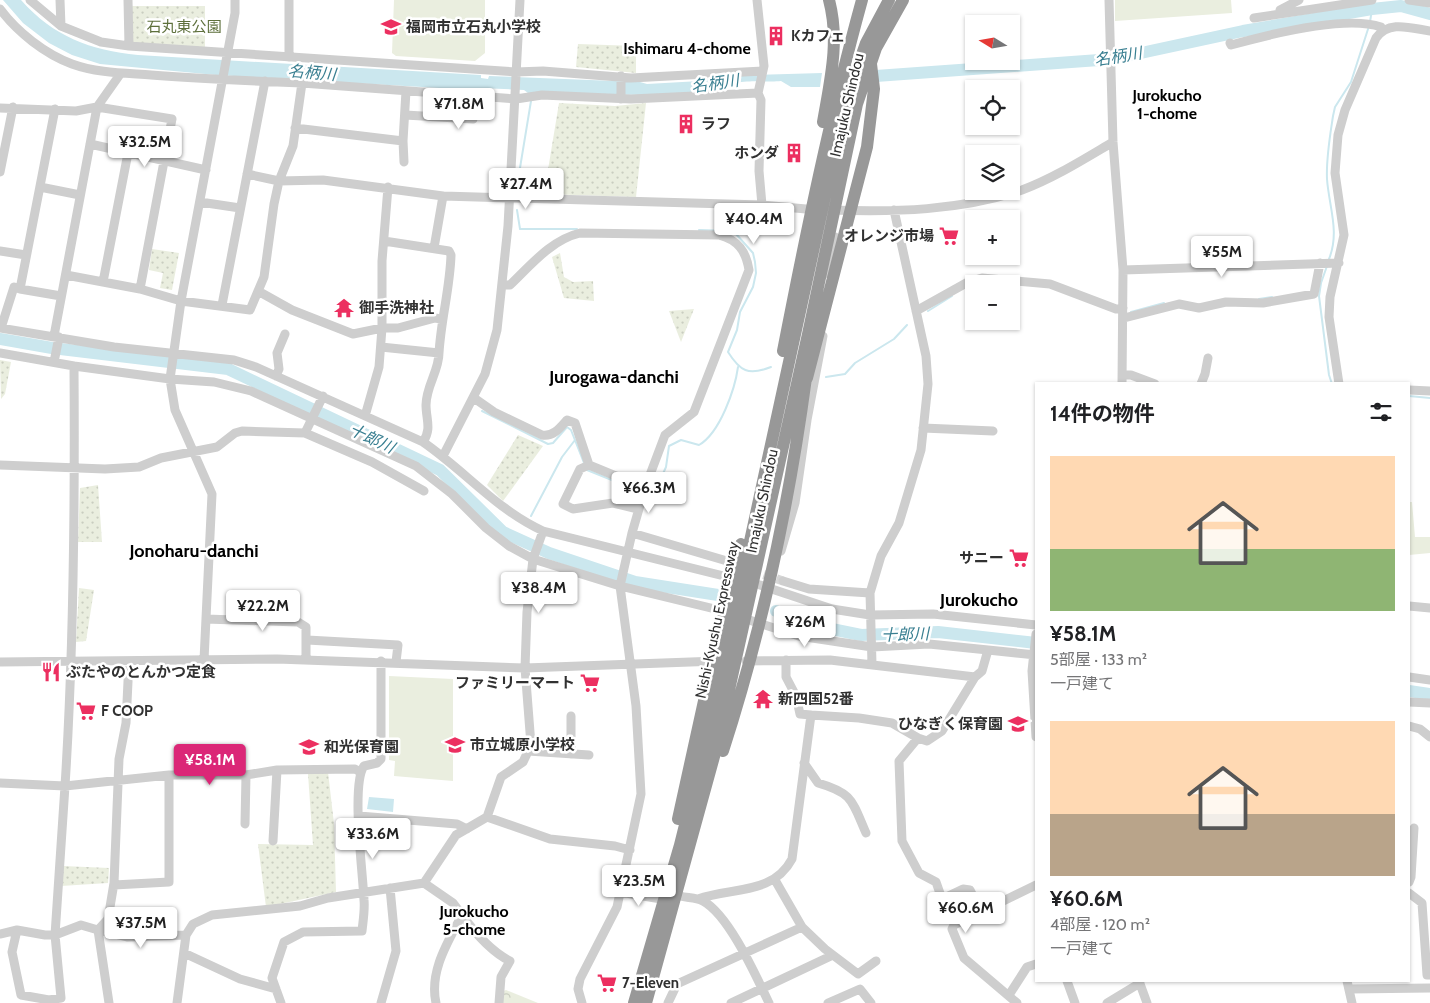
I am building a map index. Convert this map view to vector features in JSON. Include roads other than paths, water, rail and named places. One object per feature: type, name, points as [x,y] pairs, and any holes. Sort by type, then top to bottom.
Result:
[{"type":"highway","points":[[796,333],[804,247],[833,58],[835,35],[830,0]]},
{"type":"highway","points":[[771,506],[818,338],[867,147],[874,89],[864,28],[853,0]]},
{"type":"highway","name":"Imajuku Shindou","points":[[632,1003],[661,900],[711,669],[753,499],[811,209],[844,66],[862,0]]},
{"type":"highway","points":[[821,240],[846,100],[866,43],[888,0]]},
{"type":"highway","name":"Imajuku Shindou","points":[[679,895],[713,786],[787,461],[816,306],[836,229],[888,0]]},
{"type":"highway","points":[[821,240],[866,73],[886,28],[903,0]]},
{"type":"highway","name":"Nishi-Kyushu Expressway","points":[[632,1003],[680,845],[710,725],[769,444],[821,240]]},
{"type":"highway","name":"Nishi-Kyushu Expressway","points":[[647,1003],[679,895],[715,753],[771,506],[821,240]]},
{"type":"highway","points":[[679,895],[734,718],[783,523],[794,468],[816,306]]},
{"type":"street","points":[[30,0],[61,26],[101,42],[129,46],[516,72],[544,71],[621,76],[763,71]]},
{"type":"street","points":[[60,0],[61,26]]},
{"type":"street","points":[[128,0],[129,46]]},
{"type":"street","points":[[204,660],[212,494],[174,406],[170,379],[181,301],[227,54],[235,0]]},
{"type":"street","points":[[289,0],[289,57]]},
{"type":"street","points":[[443,456],[474,398],[493,348],[502,285],[510,198],[520,0]]},
{"type":"street","points":[[757,0],[763,71],[758,93],[761,100],[759,171],[762,205]]},
{"type":"street","points":[[1109,0],[1109,47],[1123,270],[1123,379],[1131,375],[1150,382]]},
{"type":"street","points":[[1268,15],[1299,0]]},
{"type":"street","points":[[1254,18],[1372,0]]},
{"type":"street","points":[[1409,0],[1430,3]]},
{"type":"street","points":[[0,9],[8,20],[29,38],[71,63],[99,71],[222,81],[302,83],[516,99],[532,96],[621,99],[758,93]]},
{"type":"street","points":[[1230,43],[1231,45],[1329,25],[1369,23],[1382,30]]},
{"type":"street","points":[[1124,318],[1179,304],[1199,308],[1226,302],[1264,303],[1314,294],[1344,235],[1335,173],[1338,135],[1345,110],[1376,38],[1382,30],[1392,26],[1430,31]]},
{"type":"street","points":[[54,362],[61,296],[97,107],[121,73]]},
{"type":"street","points":[[621,76],[621,99]]},
{"type":"street","points":[[222,305],[265,81]]},
{"type":"street","points":[[66,275],[140,289],[181,301],[250,310],[264,277],[280,181],[293,146],[302,83]]},
{"type":"street","points":[[404,162],[403,141],[406,92]]},
{"type":"street","points":[[405,115],[473,119],[477,96]]},
{"type":"street","points":[[0,108],[13,107],[76,111],[97,107],[172,119],[140,289]]},
{"type":"street","points":[[0,172],[13,107]]},
{"type":"street","points":[[20,289],[55,109]]},
{"type":"street","points":[[295,128],[403,141]]},
{"type":"street","points":[[247,174],[280,181],[323,180],[388,187],[443,196],[762,205],[839,210],[894,210],[960,206],[1022,190],[1054,176],[1114,142]]},
{"type":"street","points":[[90,144],[164,159],[206,170]]},
{"type":"street","points":[[103,282],[128,153]]},
{"type":"street","points":[[40,187],[80,195]]},
{"type":"street","points":[[365,416],[379,367],[382,328],[382,261],[388,187]]},
{"type":"street","points":[[434,248],[443,196]]},
{"type":"street","points":[[200,202],[240,208]]},
{"type":"street","points":[[872,664],[870,593],[880,556],[899,523],[921,450],[928,384],[916,311],[894,210]]},
{"type":"street","points":[[759,588],[780,557],[795,504],[807,420],[823,338],[824,302],[836,229]]},
{"type":"street","points":[[502,285],[510,285],[554,244],[568,236],[580,233],[719,235],[730,238],[747,255],[749,270],[694,412],[665,435],[644,488],[620,585],[639,741],[641,794],[630,850],[612,919],[583,969],[578,989],[582,1003]]},
{"type":"street","points":[[384,241],[449,251],[451,255],[450,281],[441,319],[439,366],[431,380],[426,405],[430,422],[424,442]]},
{"type":"street","points":[[0,251],[26,255]]},
{"type":"street","points":[[1123,270],[1329,263]]},
{"type":"street","points":[[1329,263],[1330,317],[1340,382]]},
{"type":"street","points":[[916,311],[968,282],[982,278],[1050,284],[1116,309],[1123,308]]},
{"type":"street","points":[[61,296],[14,287],[0,328],[114,347],[234,360],[323,396],[424,442],[443,456],[500,506],[520,520],[543,531],[628,552],[870,619],[934,614],[1035,625]]},
{"type":"street","points":[[258,291],[292,310],[353,334],[382,328],[398,328],[435,318],[441,319]]},
{"type":"street","points":[[276,376],[279,369],[277,353],[285,334]]},
{"type":"street","points":[[381,347],[440,353]]},
{"type":"street","points":[[0,353],[74,366],[170,379],[214,382],[251,391],[416,466],[452,494],[486,528],[509,546],[533,559],[620,585],[715,609],[799,636],[872,647],[929,644],[988,650],[1035,658],[1032,692],[1035,726]]},
{"type":"street","points":[[1202,382],[1206,374],[1208,358]]},
{"type":"street","points":[[17,930],[12,952],[21,995],[49,1002],[60,998],[55,935],[73,661],[74,366]]},
{"type":"street","points":[[1410,390],[1430,391]]},
{"type":"street","points":[[306,432],[323,396]]},
{"type":"street","points":[[474,398],[494,412],[542,435],[548,436],[554,433],[568,420],[575,423],[589,465]]},
{"type":"street","points":[[923,428],[993,431]]},
{"type":"street","points":[[0,465],[75,468],[139,467],[161,458],[218,447],[235,433],[242,431],[306,432],[372,462],[424,491]]},
{"type":"street","points":[[638,510],[613,503],[573,509],[563,504],[580,469],[589,465],[644,488]]},
{"type":"street","points":[[424,883],[456,835],[487,817],[501,777],[523,762],[531,745],[525,668],[527,612],[533,559],[543,531]]},
{"type":"street","points":[[632,533],[727,561]]},
{"type":"street","points":[[784,582],[809,589],[870,593]]},
{"type":"street","points":[[1410,606],[1430,608]]},
{"type":"street","points":[[206,619],[298,622],[306,627],[306,659]]},
{"type":"street","points":[[306,640],[398,645],[396,662]]},
{"type":"street","points":[[786,660],[786,677],[796,696],[800,714],[859,718],[892,723],[927,741],[942,732],[975,677],[982,671],[988,650]]},
{"type":"street","points":[[0,662],[306,659],[525,668],[631,663],[830,660],[975,677]]},
{"type":"street","points":[[98,930],[108,919],[114,885],[119,759],[126,723],[129,661]]},
{"type":"street","points":[[281,1003],[272,978],[284,942],[303,932],[362,931],[364,893],[359,816],[360,772],[364,766],[377,763],[381,758],[381,661]]},
{"type":"street","points":[[1410,677],[1430,680]]},
{"type":"street","points":[[1410,702],[1430,703]]},
{"type":"street","points":[[698,899],[748,889],[775,880],[785,872],[792,859],[811,715]]},
{"type":"street","points":[[570,716],[571,754]]},
{"type":"street","points":[[1410,726],[1420,729],[1430,737]]},
{"type":"street","points":[[918,738],[899,761],[902,841],[919,874],[936,882],[941,903],[963,889],[970,890],[981,912]]},
{"type":"street","points":[[528,751],[589,755]]},
{"type":"street","points":[[804,763],[818,783],[840,790],[852,802],[866,833]]},
{"type":"street","points":[[0,783],[65,786],[169,775],[246,775],[277,770],[355,769],[360,772]]},
{"type":"street","points":[[273,841],[277,770]]},
{"type":"street","points":[[114,885],[168,882],[169,775]]},
{"type":"street","points":[[245,824],[246,775]]},
{"type":"street","points":[[359,816],[458,824],[467,829]]},
{"type":"street","points":[[487,817],[550,839],[615,846],[630,850]]},
{"type":"street","points":[[1410,880],[1411,846],[1414,828]]},
{"type":"street","points":[[775,880],[802,927],[834,955],[858,974],[876,962]]},
{"type":"street","points":[[177,1003],[186,935],[193,924],[212,915],[300,906],[328,898],[424,883],[453,903],[493,950],[510,961],[501,977],[499,1003]]},
{"type":"street","points":[[1017,1003],[985,974],[968,962],[955,940],[952,929],[954,925],[1035,885]]},
{"type":"street","points":[[381,1003],[396,951],[390,888]]},
{"type":"street","points":[[620,892],[661,900]]},
{"type":"street","points":[[1410,894],[1422,902],[1426,909],[1427,975],[1430,975]]},
{"type":"street","points":[[679,895],[705,902],[719,917],[744,952],[769,1003]]},
{"type":"street","points":[[436,1003],[434,996],[440,956],[462,915]]},
{"type":"street","points":[[0,934],[17,930],[45,936],[55,935],[81,925],[127,937],[186,935]]},
{"type":"street","points":[[668,1003],[677,984],[802,927]]},
{"type":"street","points":[[98,930],[109,1003]]},
{"type":"street","points":[[184,953],[240,979],[276,989]]},
{"type":"street","points":[[731,1003],[834,955]]},
{"type":"street","points":[[1009,995],[1027,967],[1035,964]]},
{"type":"street","points":[[1067,982],[1075,1003]]},
{"type":"street","points":[[1107,1003],[1140,982],[1147,1003]]},
{"type":"street","points":[[1352,1003],[1348,985],[1430,988]]},
{"type":"street","points":[[828,1003],[860,989],[871,1003]]},
{"type":"water","points":[[3,0],[21,0],[46,24],[74,40],[104,50],[138,55],[481,75],[481,78],[488,79],[489,76],[640,82],[647,84],[700,81],[724,76],[822,73],[820,87],[791,87],[781,81],[741,82],[733,84],[724,91],[644,95],[528,93],[524,90],[480,88],[479,90],[474,90],[216,75],[100,64],[72,55],[49,43],[23,23]]},
{"type":"water","points":[[369,797],[394,799],[393,812],[367,809]]},
{"type":"waterway","name":"名柄川","points":[[862,77],[1113,59],[1243,31],[1372,9],[1401,6],[1430,14]]},
{"type":"waterway","points":[[1370,22],[1372,9]]},
{"type":"waterway","points":[[1329,259],[1334,239],[1334,229],[1327,171],[1328,147],[1333,116],[1335,107],[1351,82],[1369,26]]},
{"type":"waterway","points":[[518,180],[531,101]]},
{"type":"waterway","points":[[517,210],[520,229],[577,229]]},
{"type":"waterway","points":[[699,230],[729,231],[736,234],[753,253],[756,273],[753,287],[740,312],[737,330],[728,352],[737,364],[745,370],[756,371],[771,367]]},
{"type":"waterway","points":[[1327,266],[1319,296],[1331,382]]},
{"type":"waterway","points":[[928,311],[952,296]]},
{"type":"waterway","points":[[1259,299],[1272,297]]},
{"type":"waterway","points":[[1131,312],[1164,303]]},
{"type":"waterway","points":[[826,377],[845,374],[855,363],[894,339],[907,325]]},
{"type":"waterway","name":"十郎川","points":[[0,339],[52,348],[228,369],[440,470],[503,532],[549,553],[635,582],[718,595]]},
{"type":"waterway","points":[[649,495],[653,496],[666,467],[669,446],[681,440],[699,445],[714,431],[730,398],[738,367]]},
{"type":"waterway","points":[[1410,396],[1430,398]]},
{"type":"waterway","points":[[482,411],[548,444],[553,443],[567,427],[571,430],[584,463]]},
{"type":"waterway","points":[[531,516],[562,457],[575,440]]},
{"type":"waterway","points":[[587,470],[639,491]]},
{"type":"waterway","name":"十郎川","points":[[776,611],[812,625],[861,635],[938,632],[1035,643]]},
{"type":"waterway","name":"十郎川","points":[[1410,691],[1430,694]]},
{"type":"tunnel","points":[[751,570],[783,581]]},
{"type":"place","name":"福岡市立石丸小学校","points":[[391,27]]},
{"type":"place","name":"Kカフェ","points":[[776,36]]},
{"type":"place","name":"ラフ","points":[[686,124]]},
{"type":"place","name":"ホンダ","points":[[794,153]]},
{"type":"place","name":"オレンジ市場","points":[[949,236]]},
{"type":"place","name":"御手洗神社","points":[[344,308]]},
{"type":"place","name":"サニー","points":[[1019,558]]},
{"type":"place","name":"ぶたやのとんかつ定食","points":[[51,672]]},
{"type":"place","name":"ファミリーマート","points":[[590,683]]},
{"type":"place","name":"新四国52番","points":[[763,699]]},
{"type":"place","name":"F COOP","points":[[86,711]]},
{"type":"place","name":"ひなぎく保育園","points":[[1018,724]]},
{"type":"place","name":"市立城原小学校","points":[[455,745]]},
{"type":"place","name":"和光保育園","points":[[309,747]]},
{"type":"place","name":"7-Eleven","points":[[607,983]]},
{"type":"district","name":"Ishimaru 4-chome","points":[[687,48]]},
{"type":"district","name":"Jurokucho 1-chome","points":[[1167,104]]},
{"type":"district","name":"Jurogawa-danchi","points":[[614,377]]},
{"type":"district","name":"Jonoharu-danchi","points":[[194,551]]},
{"type":"district","name":"Jurokucho","points":[[979,600]]},
{"type":"district","name":"Jurokucho 5-chome","points":[[474,920]]},
{"type":"park label","name":"石丸東公園","points":[[184,27]]}]
